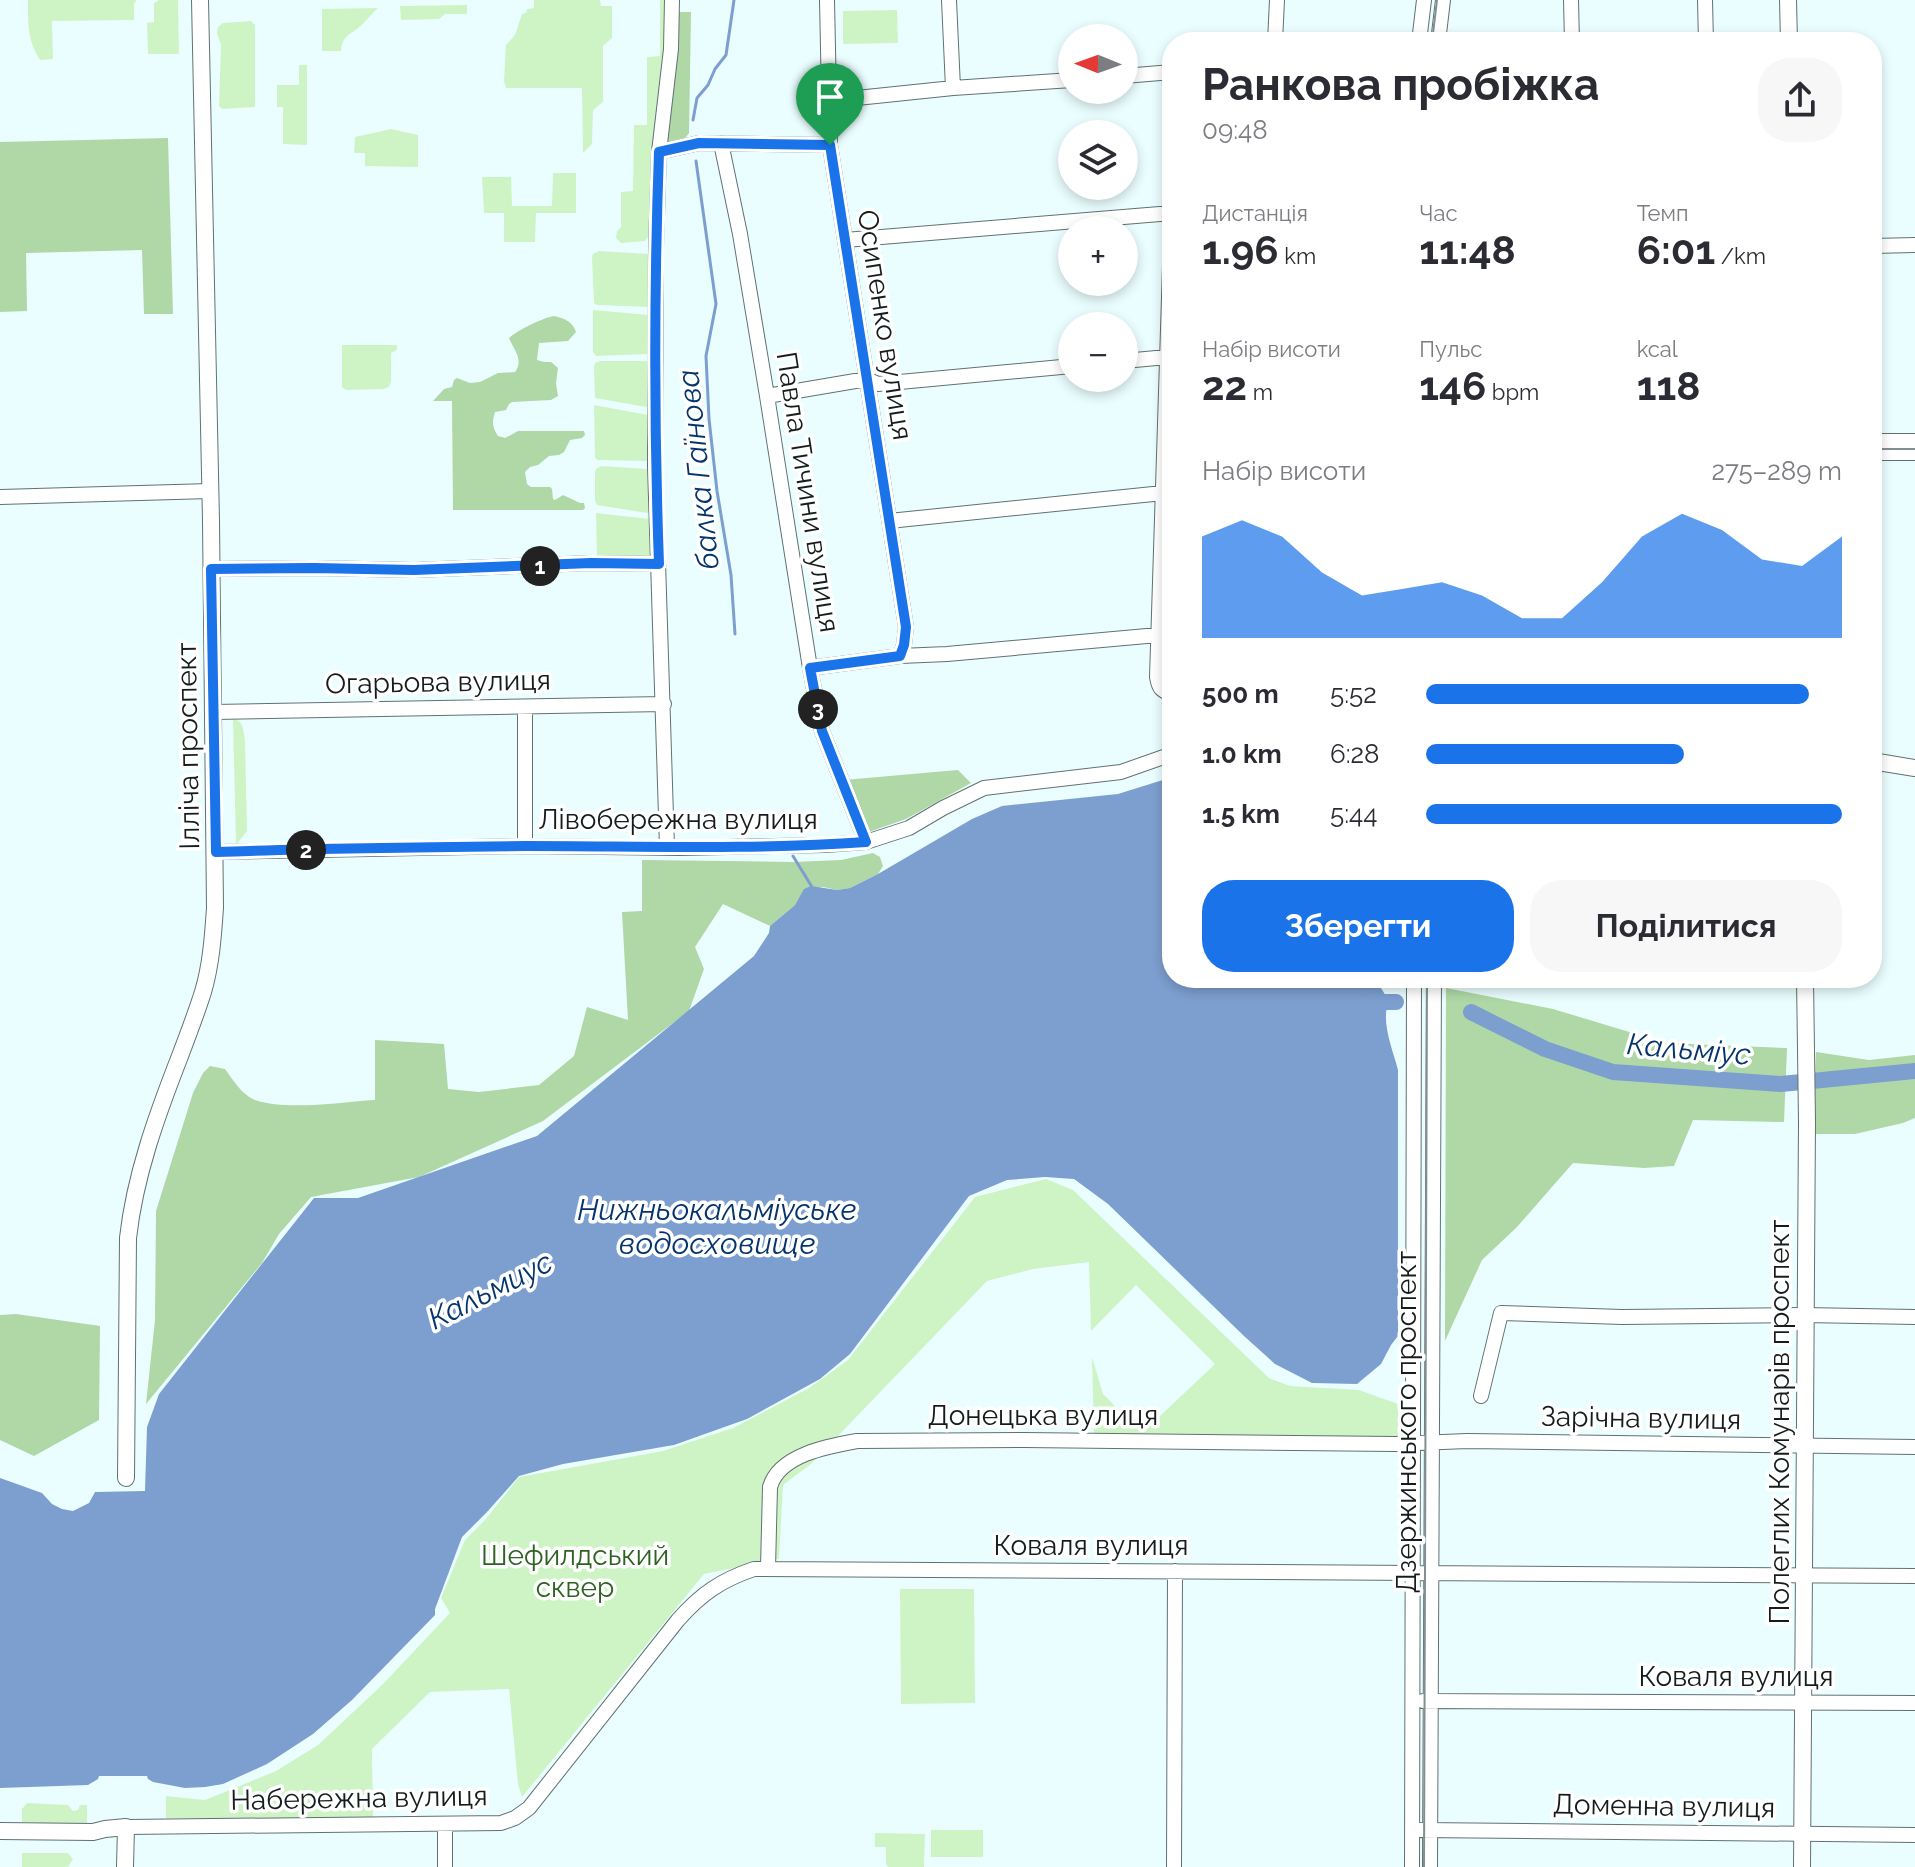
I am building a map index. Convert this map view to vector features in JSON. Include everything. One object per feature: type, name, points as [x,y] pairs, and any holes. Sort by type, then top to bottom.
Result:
[{"type":"main road","name":"Ілліча проспект","points":[[126,1478],[128,1238],[131,1210],[152,1132],[202,993],[209,965],[215,908],[200,0]]},
{"type":"main road","points":[[1788,0],[1789,32]]},
{"type":"main road","points":[[1882,763],[1915,768]]},
{"type":"main road","name":"Полеглих Комунарів проспект","points":[[1802,1867],[1807,1122],[1805,988]]},
{"type":"main road","points":[[0,1831],[93,1832],[126,1827],[126,1862]]},
{"type":"main road","points":[[105,1829],[126,1862]]},
{"type":"street","points":[[667,848],[655,478],[655,385],[659,152],[671,49],[672,0]]},
{"type":"street","name":"Осипенко вулиця","points":[[827,0],[830,145],[906,627],[900,656]]},
{"type":"street","points":[[949,0],[953,88]]},
{"type":"street","points":[[1275,32],[1277,0]]},
{"type":"street","points":[[1420,32],[1424,0]]},
{"type":"street","points":[[1439,32],[1443,0]]},
{"type":"street","points":[[1571,0],[1572,32]]},
{"type":"street","points":[[1705,0],[1706,32]]},
{"type":"street","points":[[1138,75],[1162,73]]},
{"type":"street","points":[[828,101],[1058,81]]},
{"type":"street","points":[[659,152],[699,143],[830,145]]},
{"type":"street","name":"Павла Тичини вулиця","points":[[721,143],[740,234],[822,731],[866,842]]},
{"type":"street","points":[[845,240],[1162,214]]},
{"type":"street","points":[[1882,246],[1915,245]]},
{"type":"street","points":[[1138,360],[1162,357]]},
{"type":"street","points":[[767,396],[867,379],[878,384],[1058,367]]},
{"type":"street","points":[[1882,441],[1915,441]]},
{"type":"street","points":[[1882,453],[1915,453]]},
{"type":"street","points":[[0,497],[210,491]]},
{"type":"street","points":[[889,521],[1162,493]]},
{"type":"street","points":[[1162,521],[1158,635],[1158,687],[1162,692]]},
{"type":"street","points":[[211,569],[414,570],[591,563],[659,564]]},
{"type":"street","points":[[810,668],[900,656],[1158,635]]},
{"type":"street","name":"Огарьова вулиця","points":[[214,712],[664,704]]},
{"type":"street","points":[[525,707],[525,846]]},
{"type":"street","name":"Лівобережна вулиця","points":[[216,852],[525,846],[667,848],[866,842],[909,828],[984,788],[1121,772],[1162,758]]},
{"type":"street","name":"Дзержинського проспект","points":[[1412,1867],[1414,988]]},
{"type":"street","name":"Дзержинського проспект","points":[[1430,1867],[1434,988]]},
{"type":"street","points":[[1481,1396],[1501,1313],[1622,1317],[1915,1317]]},
{"type":"street","name":"Донецька вулиця","points":[[768,1568],[773,1476],[800,1458],[830,1446],[857,1441],[1024,1440],[1413,1443]]},
{"type":"street","name":"Зарічна вулиця","points":[[1413,1443],[1467,1441],[1915,1447]]},
{"type":"street","name":"Коваля вулиця","points":[[768,1568],[1413,1574]]},
{"type":"street","name":"Набережна вулиця","points":[[126,1827],[501,1823],[515,1818],[529,1808],[695,1600],[739,1574],[768,1568]]},
{"type":"street","points":[[1174,1867],[1175,1571]]},
{"type":"street","points":[[1413,1574],[1915,1576]]},
{"type":"street","name":"Коваля вулиця","points":[[1413,1701],[1915,1703]]},
{"type":"street","points":[[445,1824],[445,1867]]},
{"type":"street","name":"Доменна вулиця","points":[[1412,1830],[1915,1835]]},
{"type":"green space","points":[[28,0],[137,1],[134,3],[134,20],[52,21],[53,59],[40,60],[30,38]]},
{"type":"green space","points":[[178,0],[179,54],[148,54],[147,23],[154,22],[154,3]]},
{"type":"green space","points":[[534,0],[600,0],[601,6],[612,6],[612,38],[603,46],[603,102],[593,110],[592,144],[583,153],[582,88],[506,88],[506,45],[515,35],[522,14],[534,8]]},
{"type":"green space","points":[[660,0],[666,0],[666,42],[650,235],[645,241],[621,243],[616,238],[621,227],[621,192],[633,191],[634,125],[647,125],[647,57],[660,56]]},
{"type":"green space","points":[[467,5],[467,14],[445,14],[439,19],[401,20],[400,6]]},
{"type":"green space","points":[[378,8],[346,38],[341,51],[322,51],[322,9]]},
{"type":"green space","points":[[897,10],[898,43],[843,44],[843,11]]},
{"type":"green space","points":[[677,12],[691,12],[689,133],[683,141],[667,145]]},
{"type":"green space","points":[[251,21],[255,25],[255,107],[222,109],[219,106],[221,45],[218,27],[223,23]]},
{"type":"green space","points":[[299,65],[307,65],[307,145],[283,144],[283,107],[277,107],[277,85],[299,85]]},
{"type":"green space","points":[[391,129],[418,135],[418,167],[365,166],[365,153],[354,153],[355,137]]},
{"type":"green space","points":[[168,138],[173,314],[144,314],[142,250],[26,253],[27,311],[0,312],[0,142]]},
{"type":"green space","points":[[553,173],[576,173],[576,213],[536,213],[535,242],[504,242],[504,213],[484,213],[482,177],[511,177],[512,206],[552,206]]},
{"type":"green space","points":[[599,251],[649,254],[649,307],[594,303],[592,257]]},
{"type":"green space","points":[[593,310],[649,315],[649,354],[596,356],[593,352]]},
{"type":"green space","points":[[554,316],[568,321],[576,332],[568,341],[539,343],[537,360],[551,362],[558,368],[558,396],[551,400],[512,402],[506,410],[495,412],[493,424],[498,436],[505,438],[518,431],[584,431],[582,438],[570,440],[564,452],[549,456],[525,472],[527,484],[531,487],[550,487],[553,499],[563,495],[584,503],[585,508],[453,510],[452,401],[433,401],[444,389],[452,387],[457,378],[470,383],[480,382],[498,373],[515,372],[519,363],[509,338],[530,325]]},
{"type":"green space","points":[[342,345],[397,345],[397,350],[391,353],[389,387],[346,390],[342,387]]},
{"type":"green space","points":[[600,361],[649,361],[649,406],[595,398],[594,367]]},
{"type":"green space","points":[[594,405],[648,415],[648,461],[595,458]]},
{"type":"green space","points":[[601,466],[648,469],[650,512],[597,505],[595,472]]},
{"type":"green space","points":[[596,513],[650,519],[652,559],[597,559]]},
{"type":"green space","points":[[233,719],[241,724],[245,740],[247,831],[236,845]]},
{"type":"green space","points":[[958,770],[971,783],[906,819],[866,833],[844,780]]},
{"type":"green space","points":[[873,853],[880,857],[883,866],[878,874],[850,888],[805,889],[795,905],[770,926],[723,904],[695,947],[704,969],[689,1011],[543,1121],[419,1177],[311,1197],[279,1234],[262,1263],[146,1404],[155,1320],[156,1211],[193,1093],[210,1066],[225,1069],[246,1095],[268,1103],[315,1105],[375,1100],[375,1040],[444,1044],[448,1089],[479,1092],[539,1085],[574,1056],[587,1007],[628,1020],[622,912],[642,911],[642,860],[794,862],[841,860]]},
{"type":"green space","points":[[1446,988],[1553,1009],[1666,1043],[1787,1048],[1784,1122],[1693,1120],[1674,1166],[1644,1168],[1573,1163],[1517,1227],[1482,1260],[1445,1341]]},
{"type":"green space","points":[[1816,1052],[1869,1060],[1915,1055],[1915,1118],[1855,1134],[1813,1134]]},
{"type":"green space","name":"Шефилдський сквер","points":[[1046,1179],[1073,1190],[1269,1378],[1290,1386],[1359,1390],[1398,1404],[1398,1439],[1094,1438],[1092,1357],[1103,1394],[1142,1433],[1215,1364],[1136,1285],[1091,1331],[1089,1262],[1033,1269],[987,1281],[811,1464],[783,1485],[779,1559],[704,1574],[522,1797],[518,1784],[509,1689],[430,1692],[372,1749],[373,1819],[166,1818],[166,1796],[205,1800],[276,1771],[318,1745],[382,1685],[450,1613],[441,1598],[465,1540],[519,1477],[663,1451],[733,1428],[809,1388],[848,1360],[975,1197]]},
{"type":"green space","points":[[16,1314],[100,1326],[99,1420],[34,1456],[0,1440],[0,1315]]},
{"type":"green space","points":[[900,1589],[974,1589],[975,1703],[901,1704]]},
{"type":"green space","points":[[27,1803],[68,1805],[73,1811],[78,1810],[80,1805],[87,1805],[87,1825],[22,1822],[22,1809]]},
{"type":"green space","points":[[931,1830],[983,1830],[983,1857],[931,1857]]},
{"type":"green space","points":[[875,1833],[925,1834],[924,1867],[888,1867],[886,1847],[875,1847]]},
{"type":"green space","points":[[22,1853],[68,1853],[73,1859],[68,1867],[22,1867]]},
{"type":"water","name":"Нижньокальміуське водосховище","points":[[1162,780],[1162,988],[1381,988],[1389,1001],[1387,1026],[1398,1070],[1398,1336],[1381,1364],[1357,1384],[1312,1383],[1275,1364],[1108,1204],[1074,1179],[1045,1177],[1007,1180],[969,1196],[850,1354],[820,1379],[747,1419],[674,1445],[563,1464],[519,1476],[462,1537],[435,1615],[352,1700],[313,1734],[267,1764],[223,1784],[205,1787],[185,1788],[153,1782],[147,1776],[99,1776],[88,1785],[0,1788],[0,1478],[42,1493],[52,1504],[73,1511],[89,1503],[95,1492],[145,1491],[147,1427],[159,1394],[314,1198],[358,1198],[537,1136],[754,956],[769,933],[770,926],[795,905],[804,889],[811,886],[837,890],[850,888],[972,819],[1002,806],[1118,794]]},
{"type":"waterway","points":[[693,120],[697,98],[726,55],[734,0]]},
{"type":"waterway","name":"балка Гаїнова","points":[[696,161],[716,304],[706,356],[709,419],[731,575],[735,634]]},
{"type":"waterway","points":[[793,856],[812,887]]},
{"type":"waterway","name":"Кальмиус","points":[[1367,1002],[1396,1002]]},
{"type":"waterway","name":"Кальміус","points":[[1471,1012],[1545,1049],[1613,1072],[1781,1084],[1915,1071]]},
{"type":"tram line","points":[[1433,32],[1437,0]]},
{"type":"tram line","points":[[1882,449],[1915,449]]},
{"type":"tram line","points":[[1424,1867],[1427,988]]},
{"type":"route","points":[[699,143],[830,145],[906,627],[900,656],[810,668],[822,731],[866,842],[679,848],[525,846],[216,852],[211,569],[414,570],[591,563],[659,564],[655,399],[659,152],[699,143]]}]
